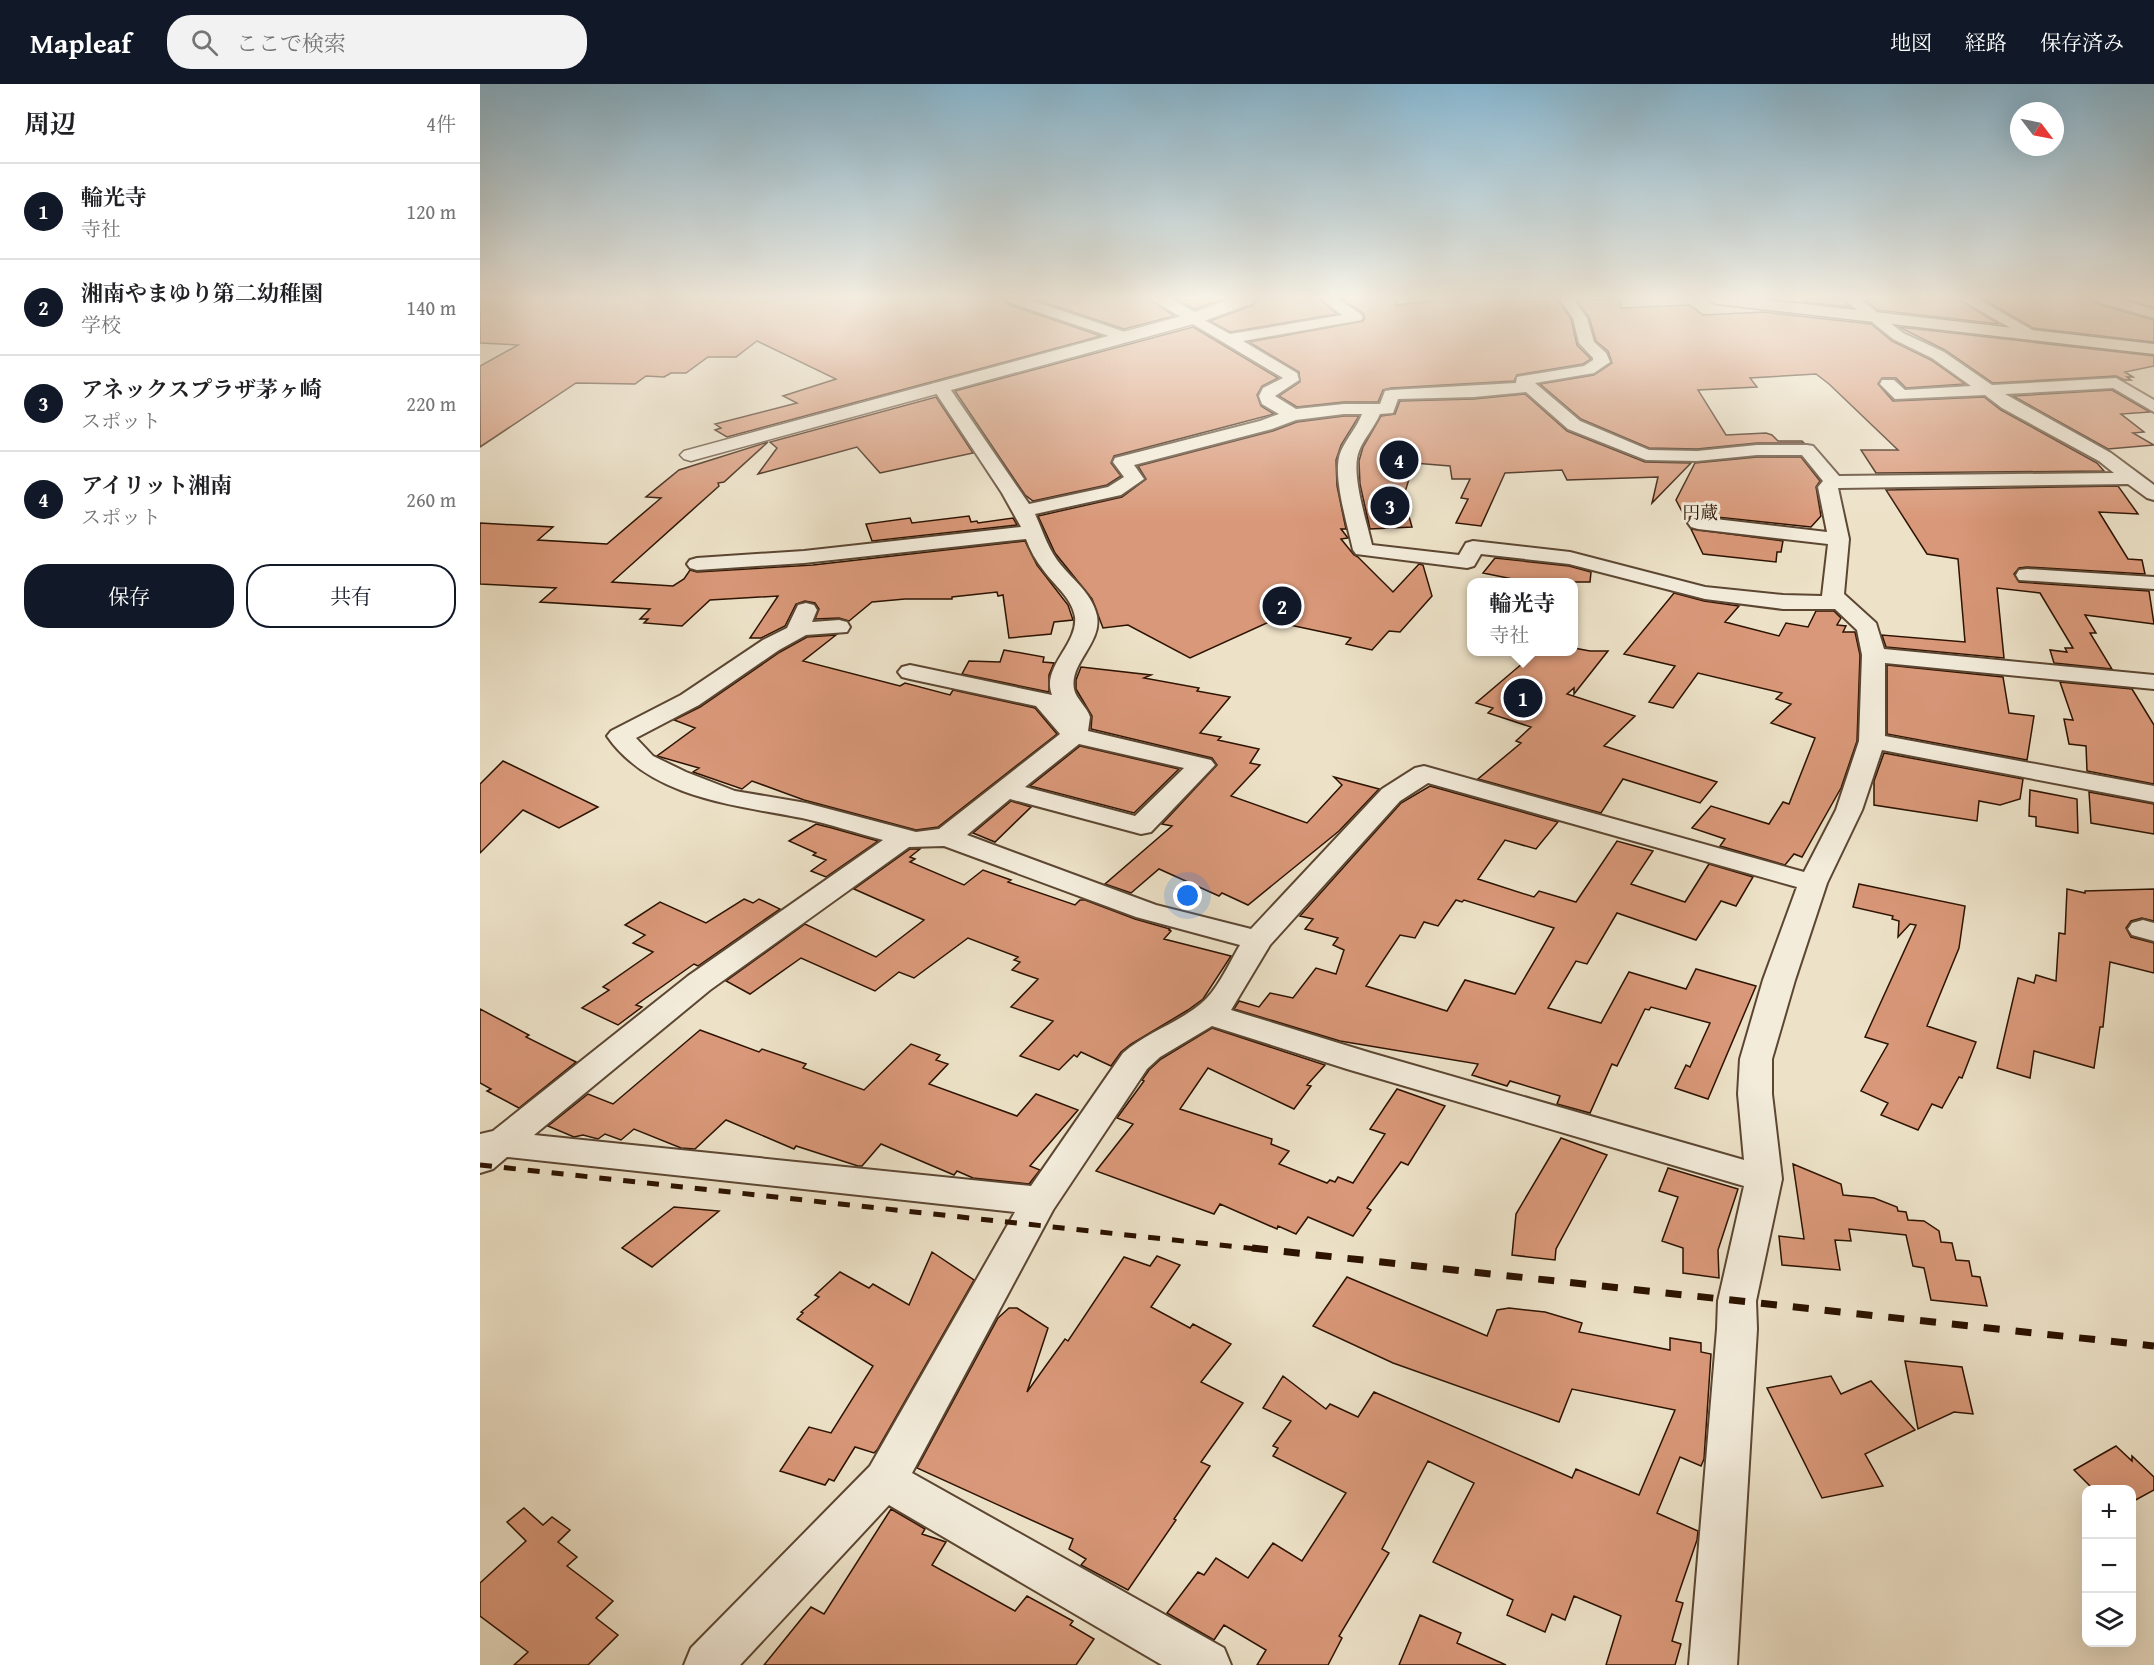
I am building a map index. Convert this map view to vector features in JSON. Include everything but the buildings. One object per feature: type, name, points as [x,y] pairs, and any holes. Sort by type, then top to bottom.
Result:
[{"type":"street","points":[[691,454],[993,373]]},
{"type":"street","points":[[1285,373],[1291,376],[1291,380],[1269,392],[1267,396],[1268,400],[1293,415]]},
{"type":"street","points":[[1569,373],[1523,381],[1527,387],[1574,425],[1646,455],[1697,456],[1757,450],[1807,450],[1834,482]]},
{"type":"street","points":[[1964,373],[2008,404],[2105,457],[2154,494]]},
{"type":"street","points":[[1888,384],[1901,395],[2116,383],[2154,407]]},
{"type":"street","points":[[940,387],[1023,511],[1045,560],[1081,601],[1086,619],[1083,636],[1062,681],[1063,692],[1079,714],[1080,723],[1074,735],[946,837]]},
{"type":"street","points":[[1023,511],[1114,491],[1125,486],[1135,479],[1122,462],[1266,425],[1293,415],[1334,409],[1387,408],[1392,395],[1398,394],[1474,392],[1527,387]]},
{"type":"street","points":[[1373,408],[1368,424],[1348,455],[1348,482],[1353,495],[1363,550],[1467,562],[1473,547],[1535,553],[1570,558],[1705,592],[1783,602],[1840,603]]},
{"type":"street","points":[[1713,1665],[1737,1329],[1737,1301],[1764,1179],[1755,1094],[1756,1059],[1779,980],[1813,883],[1849,810],[1872,741],[1874,655],[1868,628],[1833,596],[1839,539],[1828,487],[1834,482],[2132,478]]},
{"type":"street","points":[[1698,523],[1839,539]]},
{"type":"street","points":[[697,564],[816,556],[1033,532]]},
{"type":"street","points":[[2027,575],[2154,584]]},
{"type":"street","points":[[839,627],[802,620],[797,632],[771,645],[690,700],[620,736],[644,761],[677,778],[729,798],[806,811],[915,840],[946,837],[1146,911],[1258,940]]},
{"type":"street","points":[[1874,655],[2154,682]]},
{"type":"street","points":[[910,672],[1044,700],[1074,735],[1202,765],[1141,826],[1005,790]]},
{"type":"street","points":[[1872,741],[2154,794]]},
{"type":"street","points":[[708,1665],[885,1480],[1040,1201],[1135,1061],[1148,1049],[1209,1014],[1221,1002],[1258,940],[1392,795],[1424,774],[1813,883]]},
{"type":"street","points":[[487,1148],[699,983],[905,837]]},
{"type":"street","points":[[1209,1014],[1359,1061],[1764,1179]]},
{"type":"street","points":[[487,1148],[1040,1201]]},
{"type":"street","points":[[885,1480],[1207,1665]]},
{"type":"railway","points":[[480,1165],[1266,1250]]},
{"type":"railway","points":[[1252,1248],[2154,1346]]},
{"type":"place","name":"アイリット湘南","points":[[1399,460]]},
{"type":"place","name":"アネックスプラザ茅ヶ崎","points":[[1390,506]]},
{"type":"place","name":"湘南やまゆり第二幼稚園","points":[[1282,606]]},
{"type":"place","name":"輪光寺","points":[[1523,698]]},
{"type":"district","name":"円蔵","points":[[1700,513]]}]
